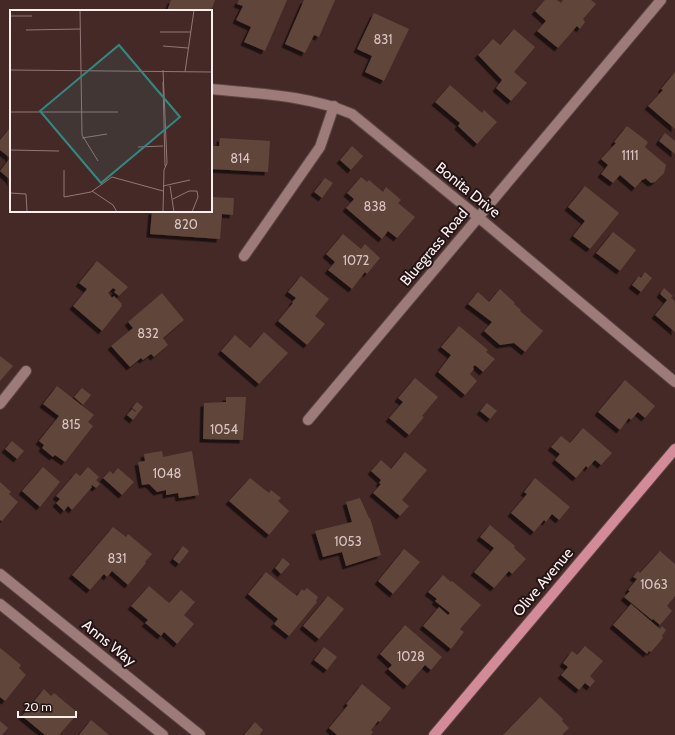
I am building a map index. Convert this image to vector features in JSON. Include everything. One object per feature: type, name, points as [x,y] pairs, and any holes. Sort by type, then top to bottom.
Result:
[{"type":"main road","name":"Olive Avenue","points":[[434,735],[675,449]]},
{"type":"street","name":"Bluegrass Road","points":[[308,420],[661,0]]},
{"type":"street","name":"Bonita Drive","points":[[212,89],[302,99],[334,106],[352,114],[675,382]]},
{"type":"street","points":[[244,256],[320,147],[334,106]]},
{"type":"street","points":[[0,404],[26,371]]},
{"type":"street","name":"Anns Way","points":[[0,574],[200,735]]},
{"type":"street","points":[[0,604],[163,735]]},
{"type":"building","points":[[171,0],[215,0],[211,10],[167,10]]},
{"type":"building","points":[[239,0],[287,0],[265,51],[244,42],[251,27],[236,20],[243,6],[237,4]]},
{"type":"building","points":[[304,0],[335,0],[319,37],[314,35],[305,53],[285,44]]},
{"type":"building","points":[[545,0],[557,0],[561,3],[563,0],[591,0],[596,4],[583,19],[585,22],[580,29],[577,26],[558,48],[537,31],[546,21],[535,11]]},
{"type":"building","points":[[374,13],[409,29],[384,81],[365,72],[372,56],[357,49]]},
{"type":"building","points":[[514,29],[535,47],[514,72],[527,83],[511,101],[496,88],[502,80],[478,55],[493,39],[500,45]]},
{"type":"building","points":[[675,72],[675,129],[648,106],[663,90],[661,89]]},
{"type":"building","points":[[450,85],[482,113],[484,110],[497,122],[477,144],[458,126],[460,123],[435,102]]},
{"type":"building","points":[[627,126],[648,142],[645,147],[666,165],[664,173],[655,182],[651,183],[645,178],[635,188],[620,175],[613,183],[601,174],[608,165],[601,159],[616,143],[614,142]]},
{"type":"building","points":[[10,128],[10,158],[0,150],[0,140]]},
{"type":"building","points":[[665,133],[675,141],[675,154],[659,141]]},
{"type":"building","points":[[220,138],[270,141],[268,172],[212,169],[212,146],[219,146]]},
{"type":"building","points":[[352,146],[363,156],[351,170],[340,160]]},
{"type":"building","points":[[10,158],[10,181],[0,171]]},
{"type":"building","points":[[361,177],[367,182],[369,180],[383,192],[386,187],[401,200],[398,203],[415,217],[397,238],[388,231],[382,239],[346,208],[354,199],[347,193]]},
{"type":"building","points":[[325,178],[333,183],[322,198],[314,192]]},
{"type":"building","points":[[585,186],[619,213],[590,249],[573,236],[585,221],[568,207]]},
{"type":"building","points":[[212,197],[234,198],[233,215],[222,214],[220,239],[150,234],[152,212],[212,212]]},
{"type":"building","points":[[613,232],[636,250],[620,271],[596,253]]},
{"type":"building","points":[[343,234],[361,249],[365,244],[380,258],[367,274],[365,272],[352,289],[328,270],[335,262],[326,254]]},
{"type":"building","points":[[97,261],[128,287],[119,296],[114,292],[116,290],[113,288],[108,293],[112,298],[114,296],[122,304],[122,306],[102,331],[73,306],[87,289],[79,283]]},
{"type":"building","points":[[645,272],[652,278],[641,292],[632,285],[639,276],[641,278]]},
{"type":"building","points":[[301,276],[329,299],[315,316],[325,324],[307,345],[278,321],[296,298],[288,292]]},
{"type":"building","points":[[664,288],[673,296],[671,298],[675,301],[675,332],[655,315],[667,300],[660,294]]},
{"type":"building","points":[[500,289],[515,303],[514,304],[521,310],[520,311],[543,331],[525,352],[514,343],[500,345],[484,331],[492,322],[468,304],[478,292],[489,302]]},
{"type":"building","points":[[162,293],[184,320],[163,338],[168,345],[154,357],[151,354],[143,360],[141,358],[130,367],[111,346],[133,328],[128,322]]},
{"type":"building","points":[[459,326],[488,350],[486,352],[495,359],[483,372],[475,365],[473,367],[474,369],[470,374],[477,381],[465,395],[438,372],[451,355],[441,347]]},
{"type":"building","points":[[264,332],[288,353],[259,384],[221,351],[235,335],[250,348]]},
{"type":"building","points":[[0,356],[13,366],[0,381]]},
{"type":"building","points":[[415,378],[438,397],[409,435],[389,418],[403,402],[398,398]]},
{"type":"building","points":[[625,380],[655,406],[645,418],[638,412],[631,420],[629,418],[620,430],[598,412]]},
{"type":"building","points":[[57,386],[94,415],[88,422],[93,426],[65,462],[55,455],[53,457],[42,448],[44,445],[39,441],[59,416],[43,404]]},
{"type":"building","points":[[82,388],[91,395],[83,405],[74,397]]},
{"type":"building","points":[[226,397],[246,397],[243,440],[203,439],[204,403],[226,402]]},
{"type":"building","points":[[137,402],[143,407],[133,420],[127,415],[132,409],[136,412],[132,408]]},
{"type":"building","points":[[487,403],[497,411],[490,419],[480,411]]},
{"type":"building","points":[[583,428],[612,453],[601,465],[595,460],[588,468],[586,466],[576,478],[555,460],[560,454],[551,447],[561,436],[570,443]]},
{"type":"building","points":[[12,441],[24,451],[17,459],[5,449]]},
{"type":"building","points":[[162,451],[163,457],[192,451],[199,495],[179,498],[178,493],[166,495],[166,490],[157,492],[149,484],[142,485],[138,462],[145,461],[144,454]]},
{"type":"building","points":[[405,452],[427,470],[402,500],[409,506],[400,516],[373,493],[381,484],[379,483],[381,480],[371,471],[381,460],[391,469]]},
{"type":"building","points":[[43,467],[60,482],[40,507],[22,491]]},
{"type":"building","points":[[88,467],[99,477],[96,480],[100,484],[96,488],[92,485],[92,487],[72,510],[68,506],[64,511],[56,503],[60,499],[56,496],[76,473],[80,476]]},
{"type":"building","points":[[118,468],[134,482],[122,495],[103,478],[110,471],[113,474]]},
{"type":"building","points":[[250,478],[269,493],[271,490],[281,498],[278,501],[289,511],[269,535],[229,501]]},
{"type":"building","points":[[535,478],[570,507],[559,520],[552,514],[546,522],[544,520],[534,532],[511,513],[527,494],[524,492]]},
{"type":"building","points":[[0,482],[11,492],[9,494],[18,502],[2,521],[0,520]]},
{"type":"building","points":[[360,498],[370,518],[381,555],[346,566],[342,552],[323,557],[315,531],[352,522],[346,502]]},
{"type":"building","points":[[490,525],[515,546],[514,548],[526,559],[512,574],[509,571],[494,588],[474,572],[494,548],[480,537]]},
{"type":"building","points":[[113,527],[126,537],[128,534],[152,554],[128,585],[112,571],[107,577],[104,574],[90,590],[72,575]]},
{"type":"building","points":[[183,546],[189,551],[179,564],[173,559]]},
{"type":"building","points":[[404,549],[420,562],[393,594],[378,581]]},
{"type":"building","points":[[660,551],[675,564],[675,596],[667,606],[672,611],[660,625],[624,597],[630,591],[628,590],[637,579],[633,577],[638,571],[640,573]]},
{"type":"building","points":[[283,558],[290,564],[281,574],[275,568]]},
{"type":"building","points":[[266,572],[297,596],[302,589],[304,591],[307,588],[318,597],[317,602],[289,636],[274,624],[278,619],[248,594]]},
{"type":"building","points":[[443,575],[481,605],[460,629],[464,632],[451,649],[423,626],[439,607],[448,615],[450,613],[435,601],[437,599],[428,592]]},
{"type":"building","points":[[149,586],[169,603],[181,590],[195,602],[184,615],[194,624],[177,644],[164,632],[161,636],[145,623],[148,620],[131,606]]},
{"type":"building","points":[[328,596],[344,609],[319,639],[303,626]]},
{"type":"building","points":[[631,604],[660,629],[662,626],[666,630],[662,636],[663,638],[651,652],[649,651],[647,654],[613,625]]},
{"type":"building","points":[[405,625],[442,657],[431,670],[425,665],[407,686],[388,669],[392,665],[380,654]]},
{"type":"building","points":[[585,646],[603,661],[590,676],[595,681],[590,687],[585,683],[579,690],[561,675],[568,667],[563,663],[572,651],[577,655]]},
{"type":"building","points":[[324,647],[337,657],[327,670],[314,660]]},
{"type":"building","points":[[0,648],[21,665],[19,668],[26,675],[5,701],[0,697]]},
{"type":"building","points":[[362,684],[391,708],[380,722],[378,721],[371,730],[373,732],[371,735],[337,735],[329,728],[348,705],[346,704]]},
{"type":"building","points":[[44,689],[51,696],[54,693],[78,713],[59,735],[45,735],[22,716]]},
{"type":"building","points":[[540,697],[563,719],[562,721],[569,728],[562,735],[503,735]]},
{"type":"building","points":[[91,720],[109,735],[79,735]]},
{"type":"building","points":[[0,721],[8,728],[2,735],[0,735]]},
{"type":"building","points":[[255,722],[263,730],[259,735],[244,735]]}]
